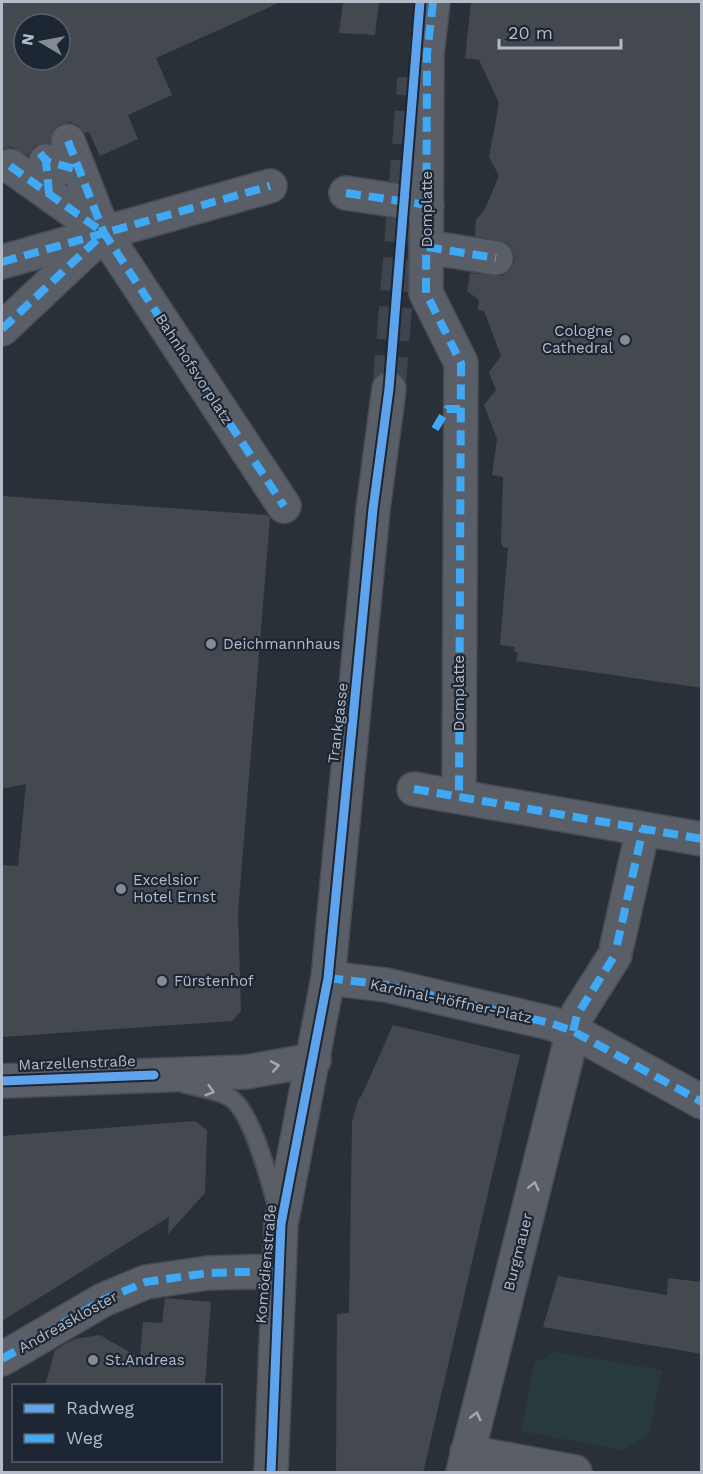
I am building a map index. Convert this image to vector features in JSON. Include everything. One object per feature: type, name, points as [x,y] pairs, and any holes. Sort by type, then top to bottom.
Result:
[{"type":"street","name":"Domplatte","points":[[433,2],[427,54],[426,293],[461,363],[459,797]]},
{"type":"street","name":"Bahnhofsvorplatz","points":[[105,233],[49,194],[47,157],[105,233],[284,506]]},
{"type":"street","points":[[2,262],[270,186]]},
{"type":"street","points":[[346,193],[427,205]]},
{"type":"street","points":[[2,329],[105,233]]},
{"type":"street","points":[[427,247],[496,258]]},
{"type":"street","name":"Trankgasse","points":[[314,1060],[328,978],[373,509],[389,389]]},
{"type":"street","points":[[435,429],[447,409],[460,409]]},
{"type":"street","points":[[414,789],[702,840]]},
{"type":"street","points":[[573,1031],[577,1015],[616,950],[643,829]]},
{"type":"street","name":"Kardinal-Höffner-Platz","points":[[328,978],[386,985],[524,1015],[573,1031],[702,1102]]},
{"type":"street","name":"Burgmauer","points":[[465,1462],[573,1031]]},
{"type":"street","name":"Marzellenstraße","points":[[2,1081],[246,1072],[314,1060]]},
{"type":"street","name":"Komödienstraße","points":[[270,1473],[281,1224],[314,1060]]},
{"type":"street","name":"Andreaskloster","points":[[2,1359],[103,1300],[146,1282],[208,1273],[278,1272]]},
{"type":"street","points":[[465,1462],[574,1473]]},
{"type":"lane","points":[[154,1075],[230,1097],[240,1109],[264,1158],[281,1224]]},
{"type":"green space","points":[[554,1352],[662,1370],[649,1435],[622,1450],[521,1431],[534,1363]]},
{"type":"building","points":[[2,2],[281,2],[156,58],[172,95],[128,115],[138,139],[100,156],[89,132],[85,133],[79,126],[70,122],[54,129],[50,143],[34,146],[28,156],[12,147],[2,149]]},
{"type":"building","points":[[343,2],[379,2],[375,35],[339,33]]},
{"type":"building","name":"Cologne Cathedral","points":[[471,2],[702,2],[702,688],[516,661],[518,652],[514,652],[515,647],[500,645],[508,548],[503,547],[501,542],[503,477],[492,475],[497,439],[484,405],[496,390],[489,372],[501,356],[484,311],[478,310],[479,300],[467,291],[470,273],[502,276],[510,270],[515,260],[513,251],[507,243],[475,236],[476,219],[484,211],[499,176],[489,157],[499,103],[479,60],[465,58]]},
{"type":"building","points":[[2,496],[267,515],[270,518],[238,913],[241,1011],[232,1021],[2,1037],[2,865],[18,866],[26,784],[2,789]]},
{"type":"building","points":[[393,1025],[520,1055],[423,1473],[336,1473],[337,1314],[349,1313],[352,1122],[359,1097],[361,1097]]},
{"type":"building","points":[[195,1121],[207,1130],[205,1193],[168,1234],[169,1217],[2,1321],[2,1136]]},
{"type":"building","points":[[558,1276],[667,1295],[668,1278],[702,1282],[702,1354],[543,1327]]},
{"type":"building","points":[[165,1298],[211,1302],[205,1384],[46,1384],[55,1350],[74,1339],[100,1335],[140,1358],[143,1322],[162,1323]]},
{"type":"tunnel","points":[[389,389],[414,78]]},
{"type":"marked path","points":[[433,2],[427,54],[426,293],[461,363],[459,797]]},
{"type":"marked path","points":[[68,141],[104,233]]},
{"type":"marked path","points":[[40,153],[46,161],[43,152]]},
{"type":"marked path","points":[[49,194],[46,161],[79,170]]},
{"type":"marked path","points":[[10,166],[104,233]]},
{"type":"marked path","points":[[2,262],[270,186]]},
{"type":"marked path","points":[[346,193],[427,205]]},
{"type":"marked path","points":[[2,329],[104,233],[284,506]]},
{"type":"marked path","points":[[427,247],[496,258]]},
{"type":"marked path","points":[[435,429],[447,409],[460,409]]},
{"type":"marked path","points":[[414,789],[702,839]]},
{"type":"marked path","points":[[617,945],[643,829]]},
{"type":"marked path","points":[[573,1031],[577,1015],[615,955]]},
{"type":"marked path","points":[[328,978],[386,985],[550,1023],[573,1031],[702,1102]]},
{"type":"marked path","points":[[2,1359],[103,1300],[146,1282],[208,1273],[278,1271]]},
{"type":"cycle path","points":[[271,1472],[281,1224],[328,978],[373,509],[389,389],[420,2]]},
{"type":"cycle path","points":[[2,1081],[154,1075]]},
{"type":"place","name":"Cologne Cathedral","points":[[625,340]]},
{"type":"place","name":"Deichmannhaus","points":[[211,644]]},
{"type":"place","name":"Excelsior Hotel Ernst","points":[[121,889]]},
{"type":"place","name":"Fürstenhof","points":[[162,981]]},
{"type":"place","name":"St.Andreas","points":[[93,1360]]}]
